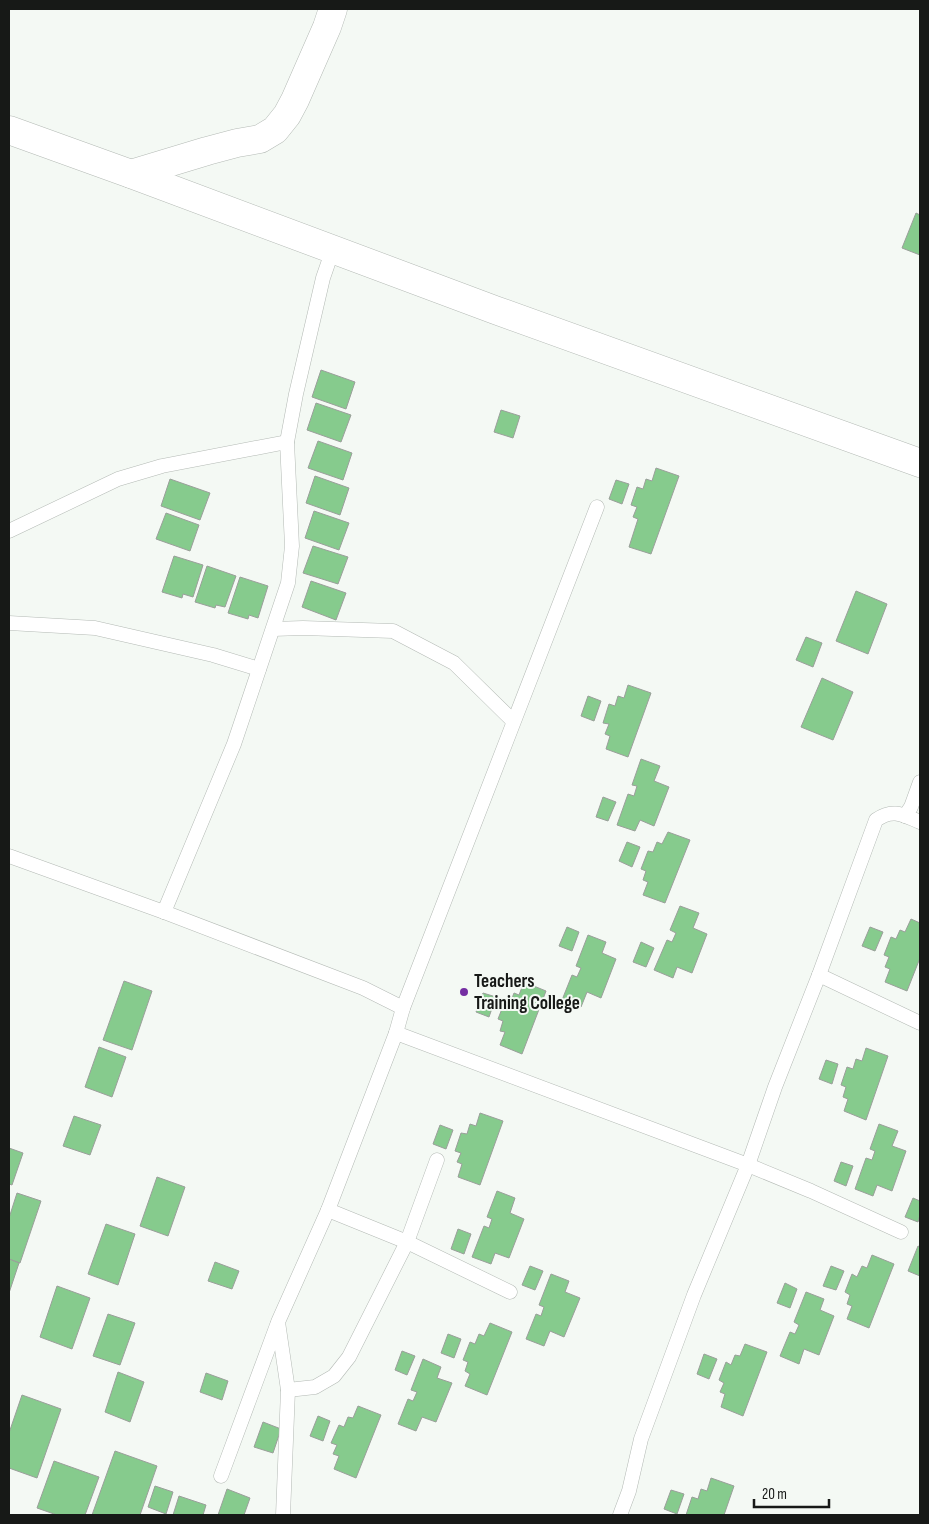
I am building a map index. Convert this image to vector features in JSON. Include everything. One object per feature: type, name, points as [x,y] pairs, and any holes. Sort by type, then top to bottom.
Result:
[{"type":"street","points":[[131,174],[222,147],[260,139],[275,130],[287,115],[295,100],[333,9]]},
{"type":"street","points":[[9,130],[495,310],[920,464]]},
{"type":"lane","points":[[164,912],[234,744],[288,582],[292,546],[287,442],[296,394],[323,278],[333,249]]},
{"type":"lane","points":[[9,531],[118,479],[162,466],[287,442]]},
{"type":"lane","points":[[220,1476],[278,1322],[328,1210],[396,1033],[403,1008],[597,507]]},
{"type":"lane","points":[[9,623],[96,628],[213,655],[260,669]]},
{"type":"lane","points":[[273,629],[393,631],[454,663],[513,721]]},
{"type":"lane","points":[[905,816],[920,782]]},
{"type":"lane","points":[[620,1515],[629,1491],[641,1439],[694,1295],[748,1165],[775,1087],[819,975],[876,820],[883,815],[895,812],[920,822]]},
{"type":"lane","points":[[9,856],[164,912],[364,988],[403,1008]]},
{"type":"lane","points":[[819,975],[920,1023]]},
{"type":"lane","points":[[396,1033],[748,1165],[901,1232]]},
{"type":"lane","points":[[288,1390],[315,1387],[334,1376],[349,1357],[407,1242],[437,1160]]},
{"type":"lane","points":[[328,1210],[407,1242],[510,1292]]},
{"type":"lane","points":[[278,1322],[288,1390],[283,1515]]},
{"type":"building","points":[[916,213],[920,215],[920,255],[902,248]]},
{"type":"building","points":[[321,370],[355,382],[346,409],[312,397]]},
{"type":"building","points":[[316,403],[351,415],[341,442],[307,430]]},
{"type":"building","points":[[501,410],[520,416],[513,438],[494,432]]},
{"type":"building","points":[[318,441],[352,453],[343,480],[308,468]]},
{"type":"building","points":[[656,468],[679,476],[651,554],[629,547],[638,519],[633,517],[637,507],[631,505],[637,487],[643,489],[646,479],[652,481]]},
{"type":"building","points":[[315,476],[349,488],[340,515],[306,503]]},
{"type":"building","points":[[170,479],[210,493],[200,520],[161,506]]},
{"type":"building","points":[[616,480],[629,484],[622,504],[609,499]]},
{"type":"building","points":[[314,511],[349,523],[339,550],[305,538]]},
{"type":"building","points":[[166,513],[199,525],[190,551],[156,539]]},
{"type":"building","points":[[313,546],[348,557],[338,584],[303,573]]},
{"type":"building","points":[[174,556],[203,565],[193,597],[183,594],[182,598],[162,592]]},
{"type":"building","points":[[207,566],[236,576],[225,607],[216,605],[215,608],[195,602]]},
{"type":"building","points":[[240,577],[268,586],[258,618],[249,615],[248,619],[228,613]]},
{"type":"building","points":[[311,581],[346,593],[336,620],[302,607]]},
{"type":"building","points":[[856,591],[887,604],[868,654],[836,641]]},
{"type":"building","points":[[806,637],[822,643],[813,667],[796,660]]},
{"type":"building","points":[[822,678],[853,692],[833,740],[801,727]]},
{"type":"building","points":[[628,685],[651,693],[628,757],[606,749],[610,736],[605,734],[609,724],[603,723],[609,704],[615,706],[618,696],[624,698]]},
{"type":"building","points":[[588,696],[601,701],[594,721],[581,716]]},
{"type":"building","points":[[641,759],[660,766],[654,781],[669,787],[654,826],[640,820],[635,831],[617,825],[628,794],[634,796],[637,786],[632,785]]},
{"type":"building","points":[[603,797],[616,802],[608,821],[596,817]]},
{"type":"building","points":[[668,832],[690,840],[665,903],[643,895],[648,882],[643,880],[646,871],[641,869],[648,851],[653,852],[657,842],[662,844]]},
{"type":"building","points":[[627,842],[640,847],[632,867],[619,861]]},
{"type":"building","points":[[680,906],[699,913],[693,928],[707,934],[692,973],[677,967],[673,978],[654,970],[667,940],[672,942],[676,933],[670,930]]},
{"type":"building","points":[[911,919],[920,923],[920,958],[907,991],[885,982],[890,969],[885,967],[889,957],[884,955],[891,937],[896,939],[900,930],[905,932]]},
{"type":"building","points":[[567,927],[579,932],[572,951],[559,946]]},
{"type":"building","points":[[870,927],[883,932],[875,951],[862,946]]},
{"type":"building","points":[[588,935],[606,942],[602,953],[616,959],[601,998],[587,992],[581,1007],[562,1000],[572,975],[577,977],[581,968],[576,966]]},
{"type":"building","points":[[641,942],[654,948],[646,967],[633,962]]},
{"type":"building","points":[[124,981],[152,991],[132,1050],[103,1040]]},
{"type":"building","points":[[524,982],[546,991],[522,1054],[500,1045],[505,1032],[500,1031],[503,1021],[498,1019],[505,1001],[510,1003],[514,993],[519,995]]},
{"type":"building","points":[[483,993],[496,997],[489,1017],[476,1012]]},
{"type":"building","points":[[99,1047],[126,1057],[112,1097],[85,1087]]},
{"type":"building","points":[[866,1048],[888,1056],[866,1120],[844,1111],[848,1099],[843,1097],[846,1087],[841,1085],[847,1067],[853,1069],[856,1059],[862,1061]]},
{"type":"building","points":[[826,1060],[838,1064],[832,1084],[819,1079]]},
{"type":"building","points":[[480,1113],[503,1121],[480,1185],[458,1177],[462,1164],[457,1162],[461,1153],[455,1151],[461,1133],[467,1134],[470,1124],[476,1126]]},
{"type":"building","points":[[74,1116],[101,1125],[90,1155],[63,1146]]},
{"type":"building","points":[[879,1124],[898,1131],[892,1146],[906,1151],[892,1191],[877,1185],[873,1196],[855,1189],[866,1158],[872,1160],[875,1151],[870,1149]]},
{"type":"building","points":[[440,1125],[453,1130],[446,1149],[433,1144]]},
{"type":"building","points":[[9,1148],[23,1153],[12,1185],[9,1184]]},
{"type":"building","points":[[841,1162],[853,1166],[846,1186],[834,1181]]},
{"type":"building","points":[[157,1177],[185,1187],[168,1236],[140,1226]]},
{"type":"building","points":[[497,1191],[515,1198],[510,1213],[524,1219],[509,1258],[495,1253],[491,1264],[472,1257],[484,1226],[489,1228],[492,1219],[487,1217]]},
{"type":"building","points":[[17,1193],[41,1201],[20,1263],[9,1259],[9,1218]]},
{"type":"building","points":[[913,1198],[920,1201],[918,1222],[905,1217]]},
{"type":"building","points":[[106,1224],[135,1234],[118,1285],[88,1274]]},
{"type":"building","points":[[458,1229],[471,1234],[464,1254],[451,1249]]},
{"type":"building","points":[[918,1246],[920,1247],[920,1276],[908,1271]]},
{"type":"building","points":[[872,1255],[894,1264],[869,1328],[847,1319],[852,1306],[847,1304],[850,1295],[845,1292],[852,1274],[857,1277],[862,1266],[867,1268]]},
{"type":"building","points":[[9,1259],[19,1263],[9,1293]]},
{"type":"building","points":[[215,1262],[239,1271],[232,1289],[208,1281]]},
{"type":"building","points":[[530,1266],[543,1271],[535,1290],[522,1285]]},
{"type":"building","points":[[831,1266],[844,1271],[836,1290],[823,1286]]},
{"type":"building","points":[[551,1274],[569,1281],[565,1292],[580,1298],[564,1337],[550,1331],[544,1346],[526,1339],[536,1314],[541,1316],[544,1307],[539,1305]]},
{"type":"building","points":[[785,1283],[797,1289],[790,1308],[777,1303]]},
{"type":"building","points":[[57,1286],[90,1298],[72,1349],[40,1337]]},
{"type":"building","points":[[806,1292],[824,1299],[820,1310],[834,1316],[819,1355],[804,1349],[799,1364],[780,1356],[790,1332],[795,1334],[799,1325],[794,1322]]},
{"type":"building","points":[[108,1314],[135,1323],[120,1365],[93,1356]]},
{"type":"building","points":[[490,1323],[512,1332],[487,1395],[465,1386],[470,1374],[465,1371],[468,1362],[463,1360],[470,1342],[475,1344],[479,1334],[484,1336]]},
{"type":"building","points":[[448,1334],[461,1339],[454,1358],[441,1353]]},
{"type":"building","points":[[745,1344],[767,1352],[743,1416],[721,1407],[725,1394],[720,1392],[724,1383],[719,1380],[726,1362],[731,1365],[735,1355],[740,1356]]},
{"type":"building","points":[[402,1351],[415,1356],[407,1375],[395,1370]]},
{"type":"building","points":[[704,1354],[717,1359],[709,1379],[697,1374]]},
{"type":"building","points":[[423,1359],[441,1367],[437,1378],[452,1383],[436,1422],[422,1417],[416,1431],[398,1424],[408,1399],[413,1401],[417,1392],[411,1390]]},
{"type":"building","points":[[118,1372],[144,1382],[130,1422],[105,1412]]},
{"type":"building","points":[[206,1373],[228,1381],[222,1400],[200,1392]]},
{"type":"building","points":[[22,1395],[61,1409],[37,1478],[9,1468],[9,1433]]},
{"type":"building","points":[[358,1406],[381,1415],[356,1478],[334,1469],[339,1456],[333,1454],[337,1445],[331,1443],[339,1425],[344,1427],[348,1417],[353,1418]]},
{"type":"building","points":[[318,1416],[330,1421],[323,1441],[310,1436]]},
{"type":"building","points":[[263,1422],[281,1429],[273,1453],[254,1447]]},
{"type":"building","points":[[115,1451],[157,1466],[140,1515],[92,1515]]},
{"type":"building","points":[[54,1461],[99,1477],[85,1515],[57,1515],[37,1508]]},
{"type":"building","points":[[711,1478],[734,1486],[724,1515],[686,1515],[692,1497],[698,1499],[701,1489],[707,1491]]},
{"type":"building","points":[[155,1486],[173,1492],[166,1514],[148,1507]]},
{"type":"building","points":[[227,1489],[250,1498],[244,1515],[218,1515]]},
{"type":"building","points":[[671,1490],[684,1494],[677,1514],[664,1509]]},
{"type":"building","points":[[179,1496],[206,1505],[203,1515],[173,1515]]},
{"type":"place","name":"Teachers Training College","points":[[464,992]]}]
